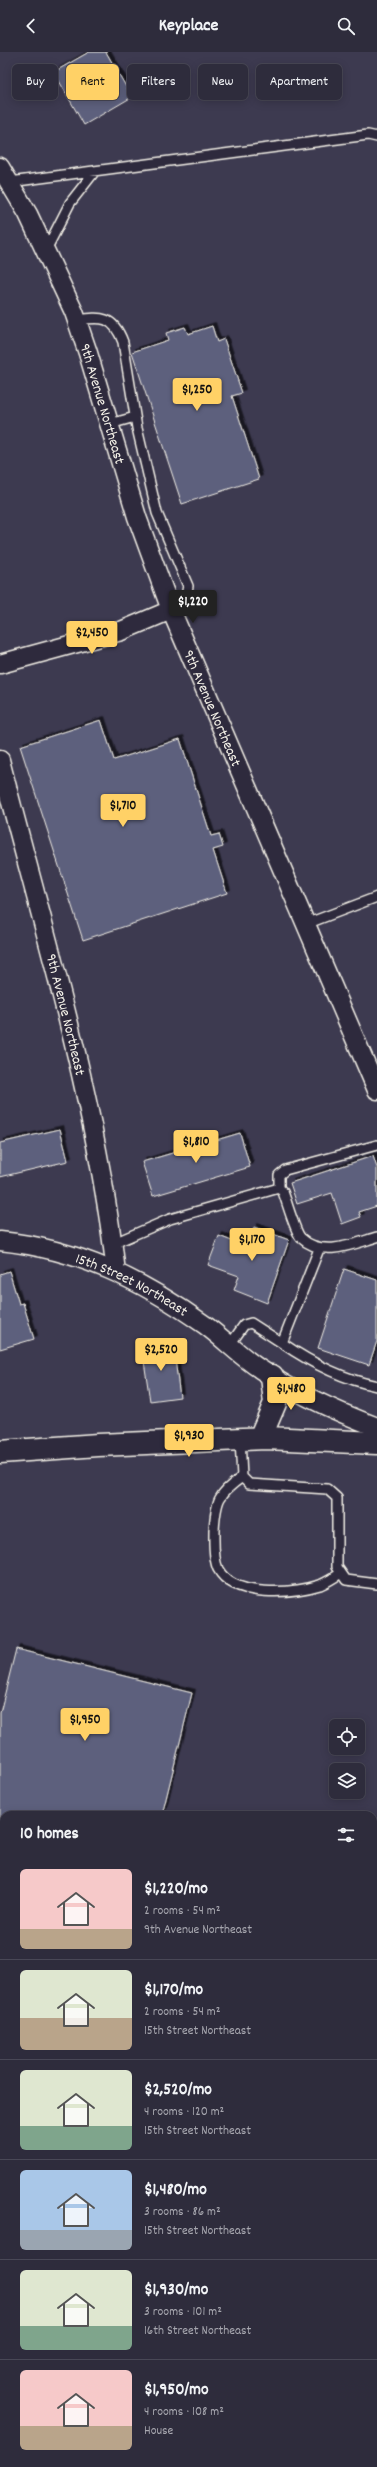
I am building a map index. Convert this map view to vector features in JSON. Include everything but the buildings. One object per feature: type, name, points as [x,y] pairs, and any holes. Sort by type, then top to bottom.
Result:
[{"type":"main road","points":[[250,1439],[275,1403],[272,1376]]},
{"type":"main road","points":[[0,1452],[98,1445],[250,1439],[310,1438],[377,1443]]},
{"type":"street","name":"9th Avenue Northeast","points":[[5,174],[46,250],[77,320],[110,424],[147,515],[171,610],[377,1090]]},
{"type":"street","points":[[0,664],[122,631],[171,610]]},
{"type":"street","name":"9th Avenue Northeast","points":[[0,760],[86,1094],[106,1195],[116,1272]]},
{"type":"street","name":"15th Street Northeast","points":[[0,1241],[30,1244],[74,1255],[143,1284],[206,1326],[229,1346],[272,1376],[334,1409],[377,1427]]},
{"type":"lane","points":[[5,174],[95,171],[361,136],[377,137]]},
{"type":"lane","points":[[46,250],[70,202],[95,171]]},
{"type":"lane","points":[[77,320],[99,317],[111,321],[120,332],[135,417],[147,515],[188,586],[186,596],[171,610]]},
{"type":"lane","points":[[110,424],[135,417]]},
{"type":"lane","points":[[306,924],[377,897]]},
{"type":"lane","points":[[377,1145],[285,1170],[279,1175],[279,1188],[283,1192],[300,1238],[319,1249],[340,1247],[377,1237]]},
{"type":"lane","points":[[112,1244],[170,1219],[279,1188]]},
{"type":"lane","points":[[282,1343],[319,1249]]},
{"type":"lane","points":[[229,1346],[244,1325],[251,1323],[300,1356],[349,1380],[377,1386]]},
{"type":"lane","points":[[250,1439],[242,1477],[223,1490],[216,1510],[214,1544],[218,1568],[227,1579],[237,1585],[263,1591],[292,1592],[322,1584],[341,1573]]},
{"type":"lane","points":[[242,1477],[249,1484],[327,1489],[337,1498],[337,1567],[346,1580],[377,1584]]}]
